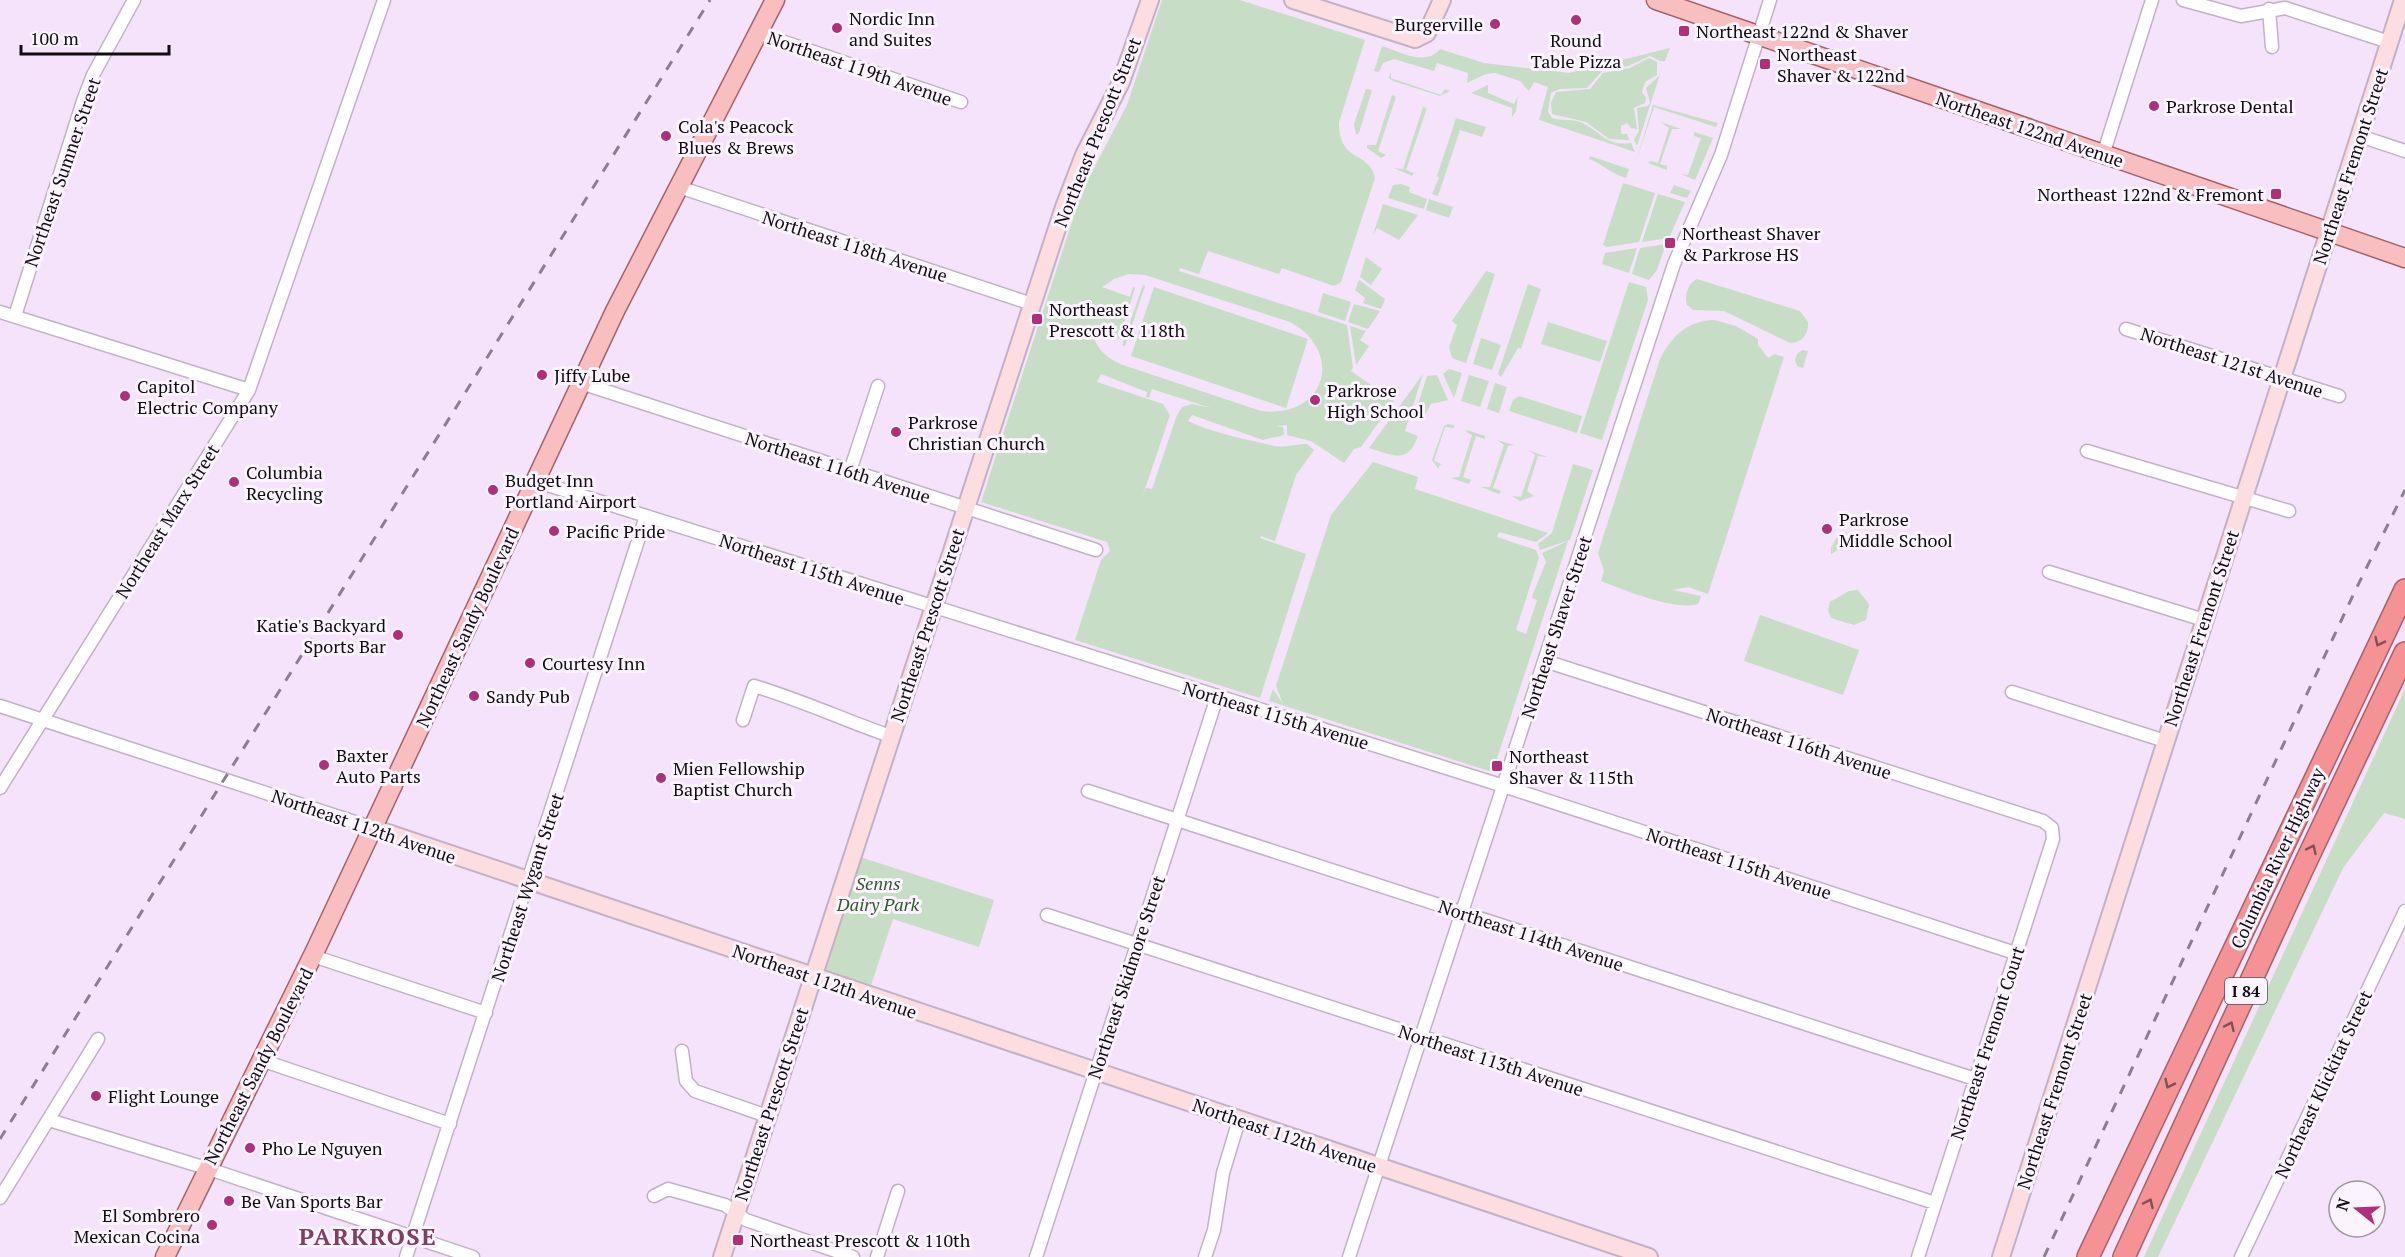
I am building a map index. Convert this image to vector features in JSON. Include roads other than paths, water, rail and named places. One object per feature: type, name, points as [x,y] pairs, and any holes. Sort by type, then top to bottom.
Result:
[{"type":"highway","name":"Columbia River Highway","points":[[2088,1257],[2405,590]]},
{"type":"highway","name":"Columbia River Highway","points":[[2124,1257],[2405,653]]},
{"type":"main road","name":"Northeast Sandy Boulevard","points":[[165,1257],[206,1168],[313,956],[580,383],[775,0]]},
{"type":"main road","name":"Northeast 122nd Avenue","points":[[1656,0],[2405,258]]},
{"type":"street","name":"Northeast Sumner Street","points":[[15,316],[83,101],[93,75],[134,0]]},
{"type":"street","name":"Northeast Marx Street","points":[[0,788],[249,390],[384,0]]},
{"type":"street","name":"Northeast Prescott Street","points":[[722,1257],[890,736],[1077,171],[1121,82],[1150,0]]},
{"type":"street","points":[[1293,0],[1409,38],[1423,37],[1434,22],[1442,0]]},
{"type":"street","name":"Northeast Shaver Street","points":[[1350,1257],[1677,255],[1721,155],[1770,0]]},
{"type":"street","points":[[2103,154],[2152,0]]},
{"type":"street","points":[[2183,0],[2241,16],[2269,9],[2295,10],[2390,42]]},
{"type":"street","name":"Northeast Fremont Street","points":[[2001,1257],[2403,0]]},
{"type":"street","points":[[2269,9],[2272,47]]},
{"type":"street","name":"Northeast 119th Avenue","points":[[758,33],[961,102]]},
{"type":"street","points":[[2360,136],[2405,151]]},
{"type":"street","name":"Northeast 118th Avenue","points":[[679,187],[1032,304]]},
{"type":"street","points":[[0,312],[249,390]]},
{"type":"street","name":"Northeast 121st Avenue","points":[[2126,329],[2339,396]]},
{"type":"street","name":"Northeast 116th Avenue","points":[[580,383],[1096,550]]},
{"type":"street","points":[[849,471],[878,386]]},
{"type":"street","points":[[2087,451],[2289,511]]},
{"type":"street","name":"Northeast 115th Avenue","points":[[535,482],[1504,786],[2016,953]]},
{"type":"street","name":"Northeast Wygant Street","points":[[406,1257],[646,516]]},
{"type":"street","points":[[2049,572],[2204,620]]},
{"type":"street","name":"Northeast 116th Avenue","points":[[1545,661],[2043,821],[2052,828]]},
{"type":"street","points":[[743,720],[754,686],[803,701],[826,714],[890,736]]},
{"type":"street","points":[[2012,692],[2165,741]]},
{"type":"street","name":"Northeast Skidmore Street","points":[[1036,1257],[1217,697]]},
{"type":"street","name":"Northeast 112th Avenue","points":[[0,706],[372,828],[1649,1257]]},
{"type":"street","name":"Northeast 114th Avenue","points":[[1088,790],[1975,1079]]},
{"type":"street","name":"Northeast Fremont Court","points":[[1918,1257],[2053,839],[2052,828]]},
{"type":"street","name":"Northeast Klickitat Street","points":[[2241,1257],[2405,911]]},
{"type":"street","name":"Northeast 113th Avenue","points":[[1047,915],[1935,1203]]},
{"type":"street","points":[[313,956],[486,1013]]},
{"type":"street","points":[[0,1198],[98,1039]]},
{"type":"street","points":[[682,1051],[687,1081],[695,1091],[767,1116]]},
{"type":"street","points":[[261,1060],[450,1124]]},
{"type":"street","points":[[49,1120],[206,1168],[473,1257]]},
{"type":"street","points":[[1205,1257],[1214,1230],[1222,1173],[1239,1120]]},
{"type":"street","points":[[654,1196],[668,1189],[725,1205],[746,1220],[853,1257]]},
{"type":"street","points":[[877,1257],[898,1191]]},
{"type":"railway","points":[[0,1139],[710,0]]},
{"type":"railway","points":[[2044,1257],[2355,591],[2405,490]]},
{"type":"place","name":"Round Table Pizza","points":[[1576,20]]},
{"type":"place","name":"Burgerville","points":[[1495,24]]},
{"type":"place","name":"Nordic Inn and Suites","points":[[837,28]]},
{"type":"place","name":"Northeast 122nd & Shaver","points":[[1684,31]]},
{"type":"place","name":"Northeast Shaver & 122nd","points":[[1765,64]]},
{"type":"place","name":"Parkrose Dental","points":[[2154,106]]},
{"type":"place","name":"Cola's Peacock Blues & Brews","points":[[666,136]]},
{"type":"place","name":"Northeast 122nd & Fremont","points":[[2276,194]]},
{"type":"place","name":"Northeast Shaver & Parkrose HS","points":[[1670,243]]},
{"type":"place","name":"Northeast Prescott & 118th","points":[[1037,319]]},
{"type":"place","name":"Jiffy Lube","points":[[542,375]]},
{"type":"place","name":"Capitol Electric Company","points":[[125,396]]},
{"type":"place","name":"Parkrose High School","points":[[1315,400]]},
{"type":"place","name":"Parkrose Christian Church","points":[[896,432]]},
{"type":"place","name":"Columbia Recycling","points":[[234,482]]},
{"type":"place","name":"Budget Inn Portland Airport","points":[[493,490]]},
{"type":"place","name":"Parkrose Middle School","points":[[1827,529]]},
{"type":"place","name":"Pacific Pride","points":[[554,531]]},
{"type":"place","name":"Katie's Backyard Sports Bar","points":[[398,635]]},
{"type":"place","name":"Courtesy Inn","points":[[530,663]]},
{"type":"place","name":"Sandy Pub","points":[[474,696]]},
{"type":"place","name":"Baxter Auto Parts","points":[[324,765]]},
{"type":"place","name":"Northeast Shaver & 115th","points":[[1497,766]]},
{"type":"place","name":"Mien Fellowship Baptist Church","points":[[661,778]]},
{"type":"place","name":"Flight Lounge","points":[[96,1096]]},
{"type":"place","name":"Pho Le Nguyen","points":[[250,1148]]},
{"type":"place","name":"Be Van Sports Bar","points":[[229,1201]]},
{"type":"place","name":"El Sombrero Mexican Cocina","points":[[212,1225]]},
{"type":"place","name":"Northeast Prescott & 110th","points":[[738,1240]]},
{"type":"district","name":"PARKROSE","points":[[368,1236]]},
{"type":"park label","name":"Senns Dairy Park","points":[[878,893]]}]
